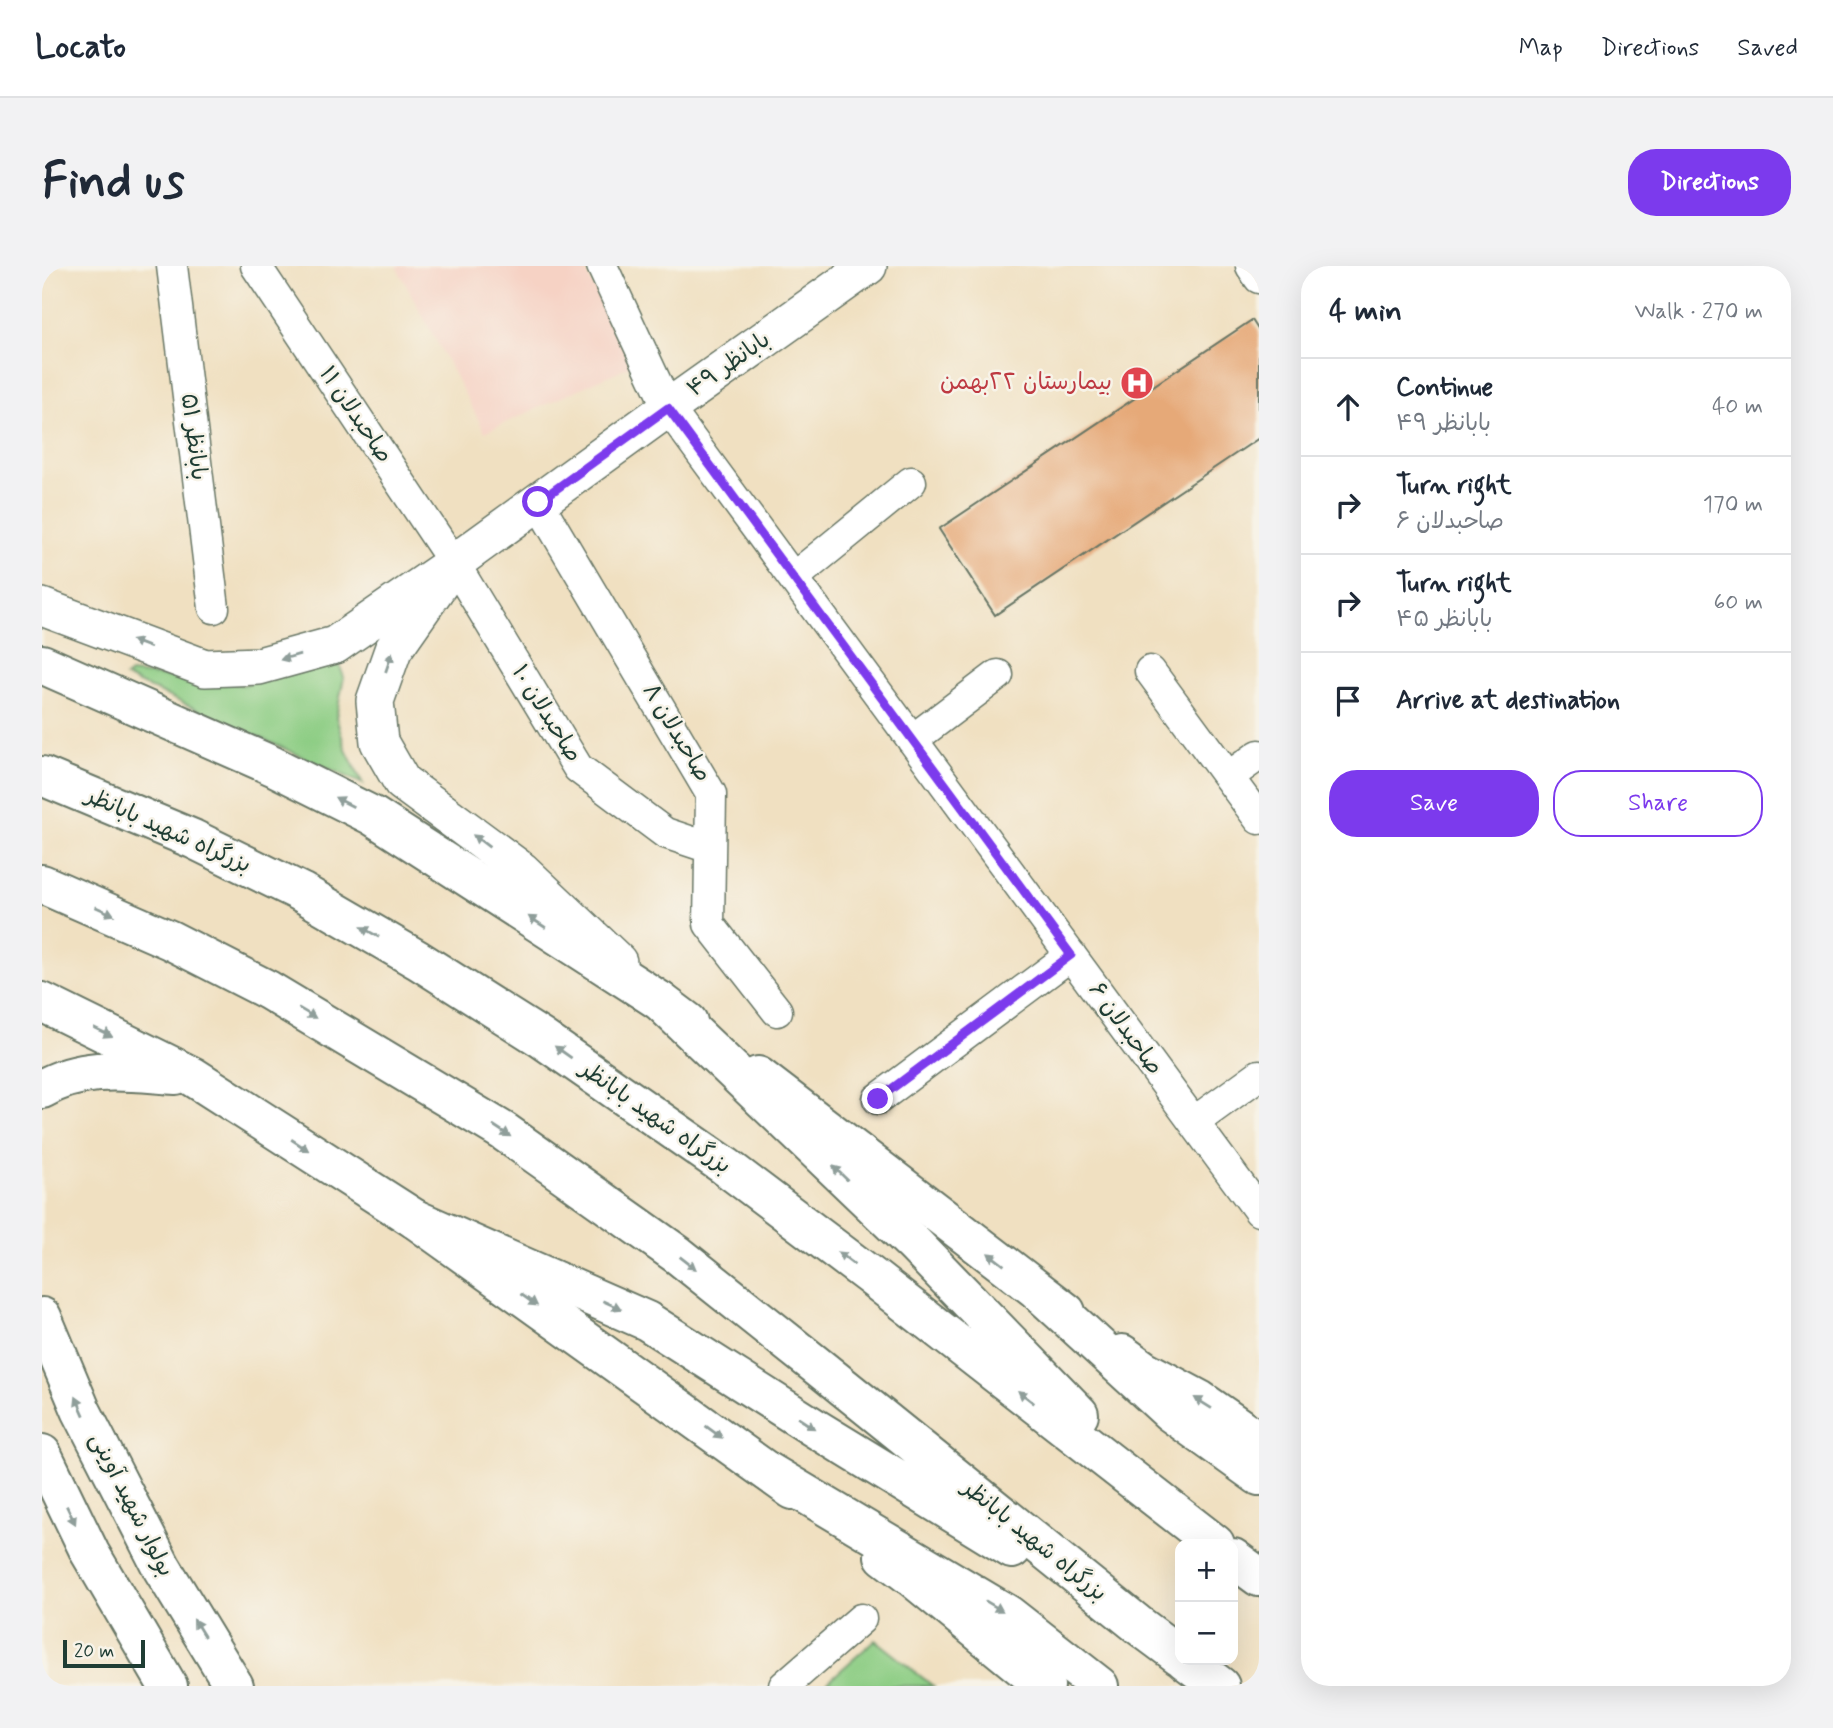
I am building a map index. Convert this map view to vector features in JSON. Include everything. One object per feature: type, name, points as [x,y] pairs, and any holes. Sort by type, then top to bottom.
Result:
[{"type":"main road","points":[[42,664],[273,765],[373,816],[660,1001],[1144,1370],[1200,1400],[1259,1441]]},
{"type":"main road","name":"بزرگراه شهید بابانظر","points":[[42,776],[193,839],[301,892],[418,960],[541,1038],[778,1206],[1208,1539]]},
{"type":"main road","name":"بزرگراه شهید بابانظر","points":[[42,884],[170,940],[268,990],[503,1131],[678,1255],[1175,1652]]},
{"type":"main road","points":[[660,1001],[914,1244],[1181,1518]]},
{"type":"main road","points":[[42,1002],[192,1076],[415,1219],[913,1578],[1045,1686]]},
{"type":"main road","points":[[42,1089],[57,1080],[96,1071],[192,1076]]},
{"type":"main road","points":[[415,1219],[647,1321],[813,1427],[1141,1627]]},
{"type":"main road","points":[[1038,1291],[1170,1412],[1259,1476]]},
{"type":"main road","name":"بولوار شهید آوینی","points":[[42,1317],[81,1410],[162,1568],[234,1686]]},
{"type":"main road","points":[[42,1454],[90,1553],[168,1686]]},
{"type":"main road","points":[[768,1471],[1007,1614],[1099,1686]]},
{"type":"main road","points":[[1238,1562],[1259,1577]]},
{"type":"main road","points":[[1192,1665],[1220,1686]]},
{"type":"street","name":"بابانظر ۵۱","points":[[172,266],[214,608]]},
{"type":"street","name":"صاحبدلان ۱۱","points":[[256,266],[454,563]]},
{"type":"street","name":"صاحبدلان ۶","points":[[602,266],[668,408],[1259,1211]]},
{"type":"street","name":"بابانظر ۴۹","points":[[42,607],[205,668],[259,666],[335,645],[454,563],[868,266]]},
{"type":"street","points":[[793,578],[911,482]]},
{"type":"street","name":"صاحبدلان ۸","points":[[538,502],[711,794],[709,924],[777,1011]]},
{"type":"street","name":"صاحبدلان ۱۰","points":[[454,563],[578,768],[665,834],[710,848]]},
{"type":"street","points":[[454,563],[393,650],[375,701],[379,742],[402,782],[521,870],[660,1001]]},
{"type":"street","points":[[1150,671],[1259,819]]},
{"type":"street","points":[[912,740],[998,675]]},
{"type":"street","points":[[1228,777],[1259,755]]},
{"type":"street","points":[[878,1099],[1071,955]]},
{"type":"street","points":[[1194,1122],[1259,1075]]},
{"type":"street","points":[[784,1686],[861,1619]]},
{"type":"shaded area","points":[[396,266],[583,266],[634,364],[485,432]]},
{"type":"green space","points":[[334,652],[344,677],[336,717],[346,750],[363,784],[125,677],[130,673],[244,685]]},
{"type":"green space","points":[[875,1640],[933,1686],[823,1686]]},
{"type":"building","points":[[1252,320],[1259,331],[1259,438],[995,615],[939,529]]},
{"type":"place","name":"بيمارستان ٢٢بهمن","points":[[1137,383]]},
{"type":"route","points":[[538,502],[668,408],[1071,955],[878,1099]]}]
